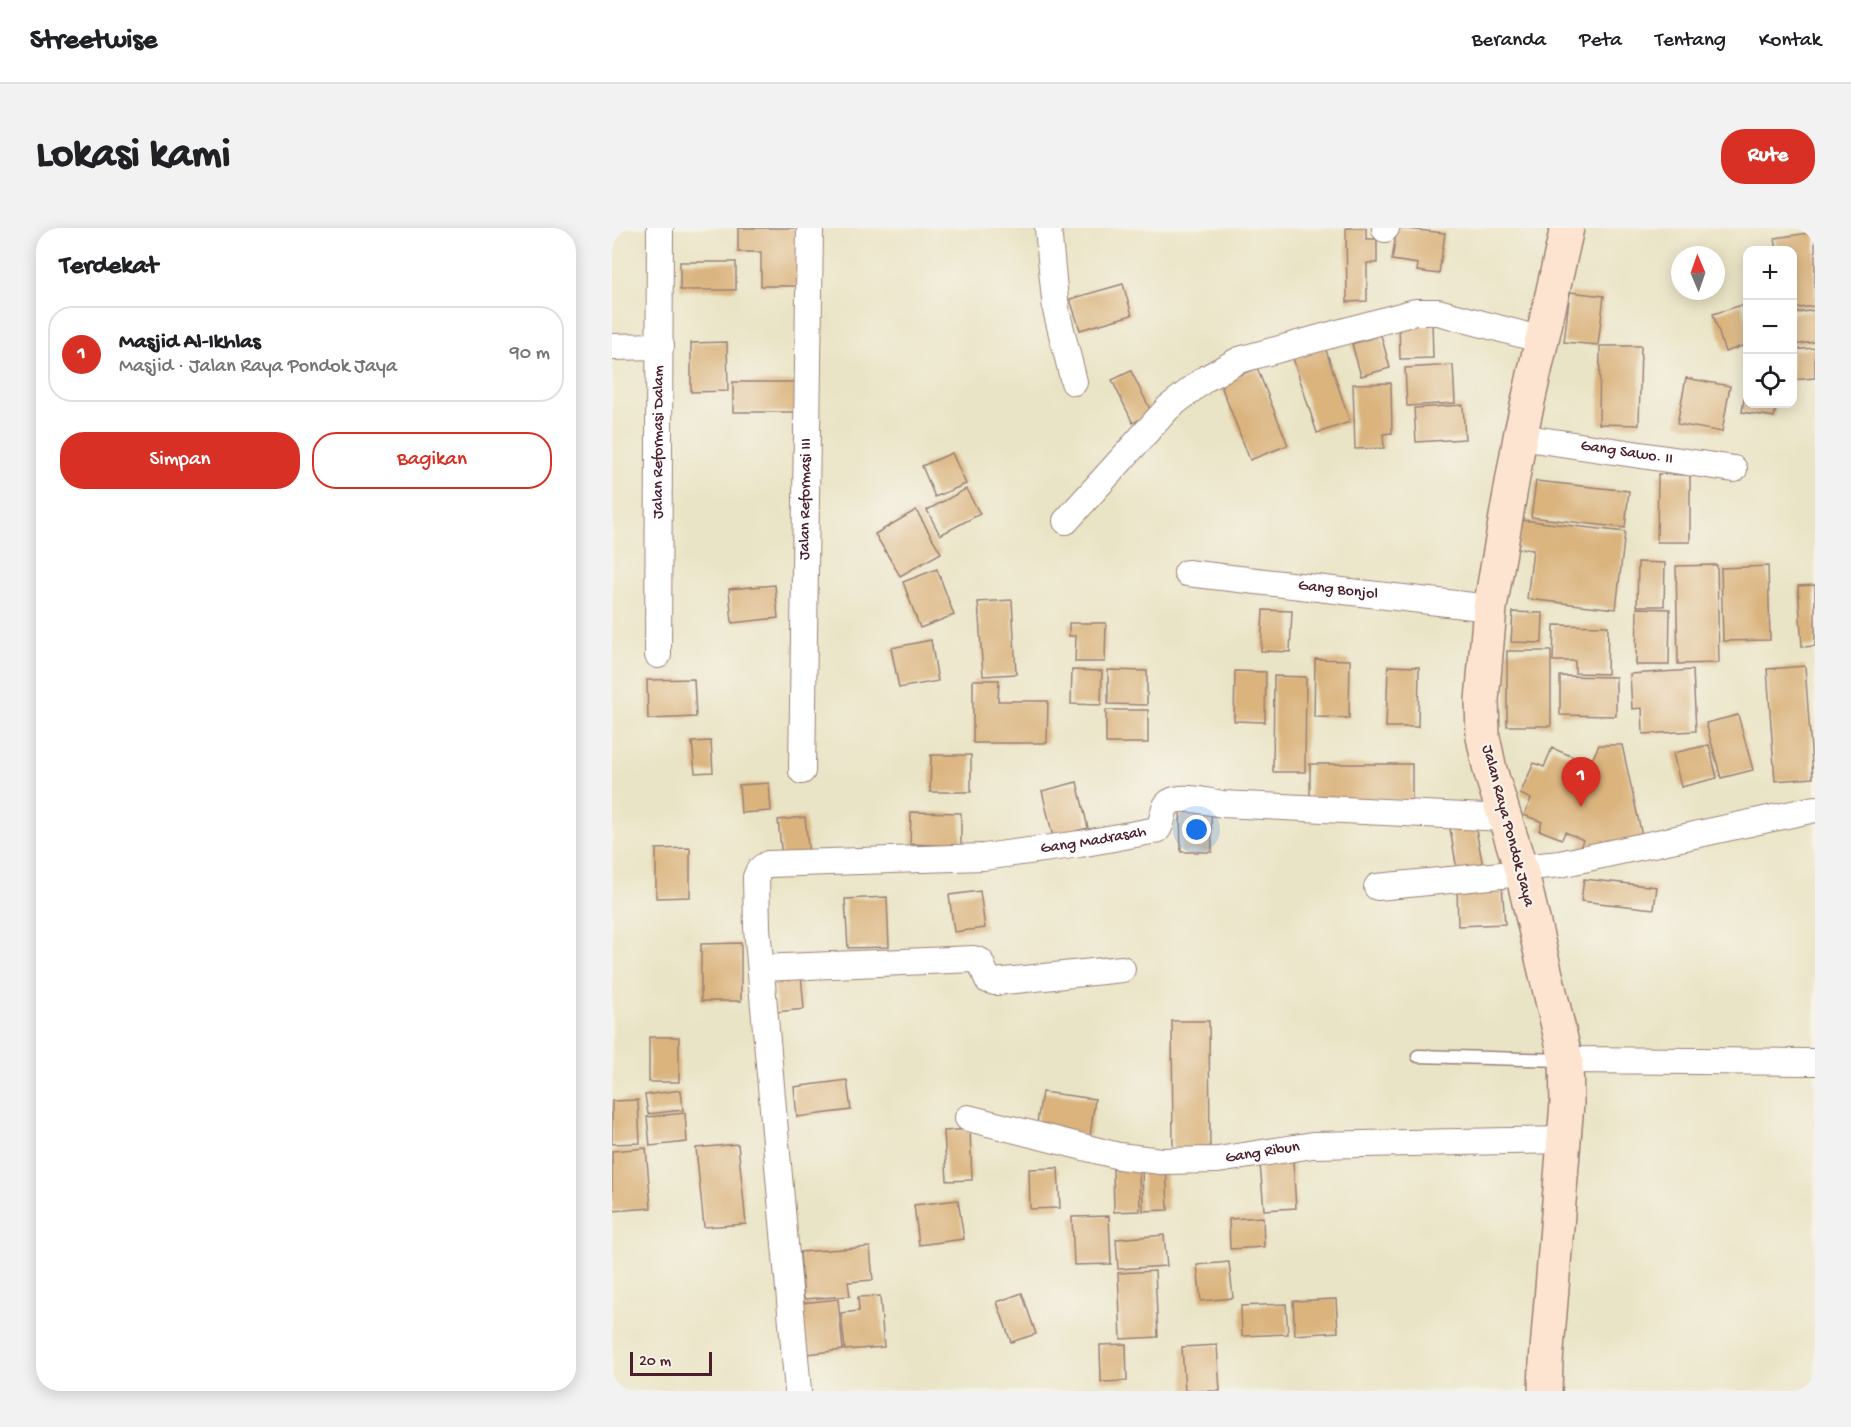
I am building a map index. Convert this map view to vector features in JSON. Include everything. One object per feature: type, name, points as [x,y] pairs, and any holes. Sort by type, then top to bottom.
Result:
[{"type":"main road","name":"Jalan Raya Pondok Jaya","points":[[1545,1391],[1567,1103],[1566,1060],[1521,870],[1490,770],[1483,736],[1484,666],[1490,608],[1520,436],[1567,228]]},
{"type":"street","name":"Jalan Reformasi Dalam","points":[[658,655],[660,228]]},
{"type":"street","name":"Jalan Reformasi III","points":[[802,771],[810,228]]},
{"type":"street","points":[[1048,228],[1056,310],[1074,382]]},
{"type":"street","points":[[1066,521],[1168,408],[1205,379],[1239,360],[1415,312],[1438,312],[1542,340]]},
{"type":"street","points":[[612,347],[661,346]]},
{"type":"street","name":"Gang Sawo. II","points":[[1520,436],[1734,469]]},
{"type":"street","name":"Gang Bonjol","points":[[1187,573],[1490,608]]},
{"type":"street","name":"Gang Madrasah","points":[[761,968],[756,877],[758,870],[768,864],[984,857],[1080,844],[1156,830],[1161,824],[1164,809],[1170,800],[1182,798],[1222,804],[1505,818]]},
{"type":"street","points":[[1377,887],[1560,864],[1815,809]]},
{"type":"street","points":[[798,1391],[761,968],[974,959],[980,961],[988,980],[994,982],[1122,969]]},
{"type":"street","points":[[1566,1060],[1815,1062]]},
{"type":"street","name":"Gang Ribun","points":[[968,1118],[1119,1156],[1161,1161],[1218,1160],[1313,1145],[1564,1140]]},
{"type":"lane","points":[[1418,1056],[1566,1060]]},
{"type":"building","points":[[738,228],[802,228],[802,286],[761,286],[761,252],[738,252]]},
{"type":"building","points":[[1346,228],[1366,228],[1366,239],[1377,239],[1377,263],[1367,263],[1367,301],[1347,302]]},
{"type":"building","points":[[1397,228],[1445,233],[1439,274],[1417,271],[1418,264],[1392,260]]},
{"type":"building","points":[[1815,232],[1815,306],[1797,308],[1797,246],[1776,246],[1775,238]]},
{"type":"building","points":[[680,262],[736,262],[736,290],[680,290]]},
{"type":"building","points":[[1123,284],[1132,315],[1080,330],[1070,299]]},
{"type":"building","points":[[1570,292],[1604,296],[1598,345],[1564,342]]},
{"type":"building","points":[[1742,305],[1743,346],[1725,352],[1713,314]]},
{"type":"building","points":[[1815,310],[1815,342],[1797,344],[1797,313]]},
{"type":"building","points":[[1432,321],[1433,358],[1400,359],[1399,322]]},
{"type":"building","points":[[1381,335],[1390,368],[1361,376],[1352,344]]},
{"type":"building","points":[[727,342],[728,391],[691,392],[691,343]]},
{"type":"building","points":[[1600,346],[1641,346],[1639,425],[1599,424]]},
{"type":"building","points":[[1325,347],[1350,422],[1317,433],[1293,358]]},
{"type":"building","points":[[1815,348],[1815,378],[1797,380],[1797,350]]},
{"type":"building","points":[[1453,365],[1455,403],[1407,406],[1405,368]]},
{"type":"building","points":[[1257,368],[1288,445],[1250,460],[1220,383]]},
{"type":"building","points":[[1131,371],[1152,413],[1133,423],[1112,380]]},
{"type":"building","points":[[1686,378],[1730,386],[1722,432],[1677,424]]},
{"type":"building","points":[[733,382],[797,382],[798,412],[733,412]]},
{"type":"building","points":[[1391,383],[1392,433],[1383,434],[1384,448],[1355,449],[1353,384]]},
{"type":"building","points":[[1463,405],[1465,439],[1416,442],[1414,408]]},
{"type":"building","points":[[1743,406],[1743,408],[1776,408],[1774,417],[1742,412]]},
{"type":"building","points":[[952,453],[966,484],[935,497],[922,466]]},
{"type":"building","points":[[1658,474],[1690,475],[1690,542],[1657,542]]},
{"type":"building","points":[[1536,481],[1629,491],[1625,528],[1531,517]]},
{"type":"building","points":[[966,489],[980,514],[940,535],[927,510]]},
{"type":"building","points":[[916,510],[941,553],[900,576],[875,534]]},
{"type":"building","points":[[1522,520],[1625,532],[1616,609],[1527,599],[1533,550],[1518,548]]},
{"type":"building","points":[[1638,562],[1665,563],[1664,606],[1637,606]]},
{"type":"building","points":[[1717,565],[1719,663],[1678,664],[1676,566]]},
{"type":"building","points":[[1768,566],[1770,640],[1723,641],[1721,568]]},
{"type":"building","points":[[937,569],[954,615],[920,628],[903,582]]},
{"type":"building","points":[[775,585],[778,618],[732,623],[729,589]]},
{"type":"building","points":[[1815,585],[1815,646],[1802,647],[1798,586]]},
{"type":"building","points":[[1012,600],[1016,674],[983,676],[978,602]]},
{"type":"building","points":[[1637,608],[1670,609],[1669,665],[1636,665]]},
{"type":"building","points":[[1263,610],[1292,611],[1290,652],[1261,651]]},
{"type":"building","points":[[1513,612],[1543,613],[1542,643],[1511,642]]},
{"type":"building","points":[[1069,623],[1106,623],[1105,662],[1075,662],[1076,636],[1069,636]]},
{"type":"building","points":[[1554,625],[1608,626],[1607,674],[1575,673],[1575,661],[1553,661]]},
{"type":"building","points":[[931,640],[938,681],[899,688],[891,648]]},
{"type":"building","points":[[1507,651],[1551,651],[1551,726],[1507,726]]},
{"type":"building","points":[[1315,659],[1350,660],[1349,718],[1314,717]]},
{"type":"building","points":[[1388,666],[1419,667],[1418,727],[1386,727]]},
{"type":"building","points":[[1805,666],[1813,778],[1775,781],[1767,669]]},
{"type":"building","points":[[1072,670],[1102,671],[1101,705],[1071,704]]},
{"type":"building","points":[[1108,670],[1147,671],[1147,705],[1108,704]]},
{"type":"building","points":[[1693,670],[1696,731],[1643,734],[1642,708],[1632,709],[1630,674]]},
{"type":"building","points":[[1235,671],[1266,672],[1265,722],[1234,721]]},
{"type":"building","points":[[1274,676],[1306,677],[1305,772],[1273,772]]},
{"type":"building","points":[[1560,676],[1616,677],[1616,716],[1560,715]]},
{"type":"building","points":[[694,679],[696,717],[648,719],[647,680]]},
{"type":"building","points":[[973,680],[999,680],[998,701],[1048,701],[1047,743],[973,743]]},
{"type":"building","points":[[1106,710],[1148,710],[1148,743],[1106,743]]},
{"type":"building","points":[[1738,715],[1753,770],[1721,778],[1706,723]]},
{"type":"building","points":[[711,741],[713,772],[695,773],[692,742]]},
{"type":"building","points":[[1599,745],[1622,745],[1644,845],[1576,857],[1583,840],[1565,832],[1562,839],[1539,830],[1542,822],[1524,815],[1531,799],[1520,794],[1534,763],[1544,767],[1552,748],[1590,764]]},
{"type":"building","points":[[1709,745],[1717,778],[1681,787],[1673,753]]},
{"type":"building","points":[[931,755],[971,755],[971,792],[930,792]]},
{"type":"building","points":[[1310,764],[1412,764],[1412,800],[1310,800]]},
{"type":"building","points":[[1077,782],[1088,828],[1053,837],[1042,791]]},
{"type":"building","points":[[769,783],[771,811],[741,813],[739,785]]},
{"type":"building","points":[[1180,808],[1211,808],[1212,852],[1181,852]]},
{"type":"building","points":[[911,812],[961,813],[961,846],[910,844]]},
{"type":"building","points":[[805,817],[809,855],[782,857],[778,820]]},
{"type":"building","points":[[1474,819],[1484,872],[1458,876],[1449,823]]},
{"type":"building","points":[[690,848],[690,897],[656,898],[656,849]]},
{"type":"building","points":[[1584,879],[1657,887],[1654,909],[1581,901]]},
{"type":"building","points":[[1502,885],[1505,924],[1458,926],[1457,888]]},
{"type":"building","points":[[980,891],[985,928],[954,932],[949,895]]},
{"type":"building","points":[[887,897],[889,947],[848,948],[845,899]]},
{"type":"building","points":[[741,943],[741,1001],[701,1001],[701,944]]},
{"type":"building","points":[[801,974],[804,1009],[777,1012],[774,977]]},
{"type":"building","points":[[1172,1021],[1209,1021],[1210,1151],[1173,1151]]},
{"type":"building","points":[[649,1037],[679,1037],[679,1082],[649,1082]]},
{"type":"building","points":[[847,1080],[851,1110],[797,1117],[794,1087]]},
{"type":"building","points":[[681,1090],[683,1110],[648,1114],[645,1095]]},
{"type":"building","points":[[1042,1092],[1095,1099],[1090,1136],[1036,1129]]},
{"type":"building","points":[[638,1100],[640,1143],[612,1144],[612,1101]]},
{"type":"building","points":[[685,1113],[687,1142],[650,1146],[647,1117]]},
{"type":"building","points":[[970,1129],[972,1180],[947,1181],[944,1131]]},
{"type":"building","points":[[738,1144],[746,1224],[704,1227],[696,1148]]},
{"type":"building","points":[[646,1148],[651,1208],[612,1211],[612,1151]]},
{"type":"building","points":[[1293,1161],[1296,1208],[1264,1210],[1260,1164]]},
{"type":"building","points":[[1166,1164],[1168,1210],[1143,1211],[1142,1165]]},
{"type":"building","points":[[1058,1168],[1060,1208],[1030,1209],[1029,1169]]},
{"type":"building","points":[[1139,1168],[1140,1211],[1114,1212],[1113,1169]]},
{"type":"building","points":[[958,1200],[964,1239],[919,1245],[914,1205]]},
{"type":"building","points":[[1109,1216],[1111,1264],[1074,1265],[1072,1217]]},
{"type":"building","points":[[1263,1217],[1264,1247],[1230,1249],[1229,1219]]},
{"type":"building","points":[[1164,1235],[1167,1266],[1118,1269],[1116,1239]]},
{"type":"building","points":[[870,1247],[873,1280],[848,1282],[850,1296],[804,1299],[800,1252]]},
{"type":"building","points":[[1229,1262],[1233,1298],[1201,1301],[1197,1265]]},
{"type":"building","points":[[1155,1271],[1158,1337],[1121,1339],[1118,1273]]},
{"type":"building","points":[[1022,1293],[1036,1334],[1011,1342],[997,1302]]},
{"type":"building","points":[[880,1296],[884,1347],[845,1350],[841,1313],[859,1311],[858,1297]]},
{"type":"building","points":[[838,1299],[843,1350],[807,1354],[802,1303]]},
{"type":"building","points":[[1336,1299],[1338,1332],[1295,1335],[1293,1301]]},
{"type":"building","points":[[1286,1304],[1288,1334],[1242,1336],[1241,1306]]},
{"type":"building","points":[[1126,1344],[1127,1381],[1101,1382],[1100,1345]]},
{"type":"building","points":[[1217,1345],[1220,1391],[1185,1391],[1182,1347]]},
{"type":"place","name":"Masjid Al-Ikhlas","points":[[1581,807]]}]
